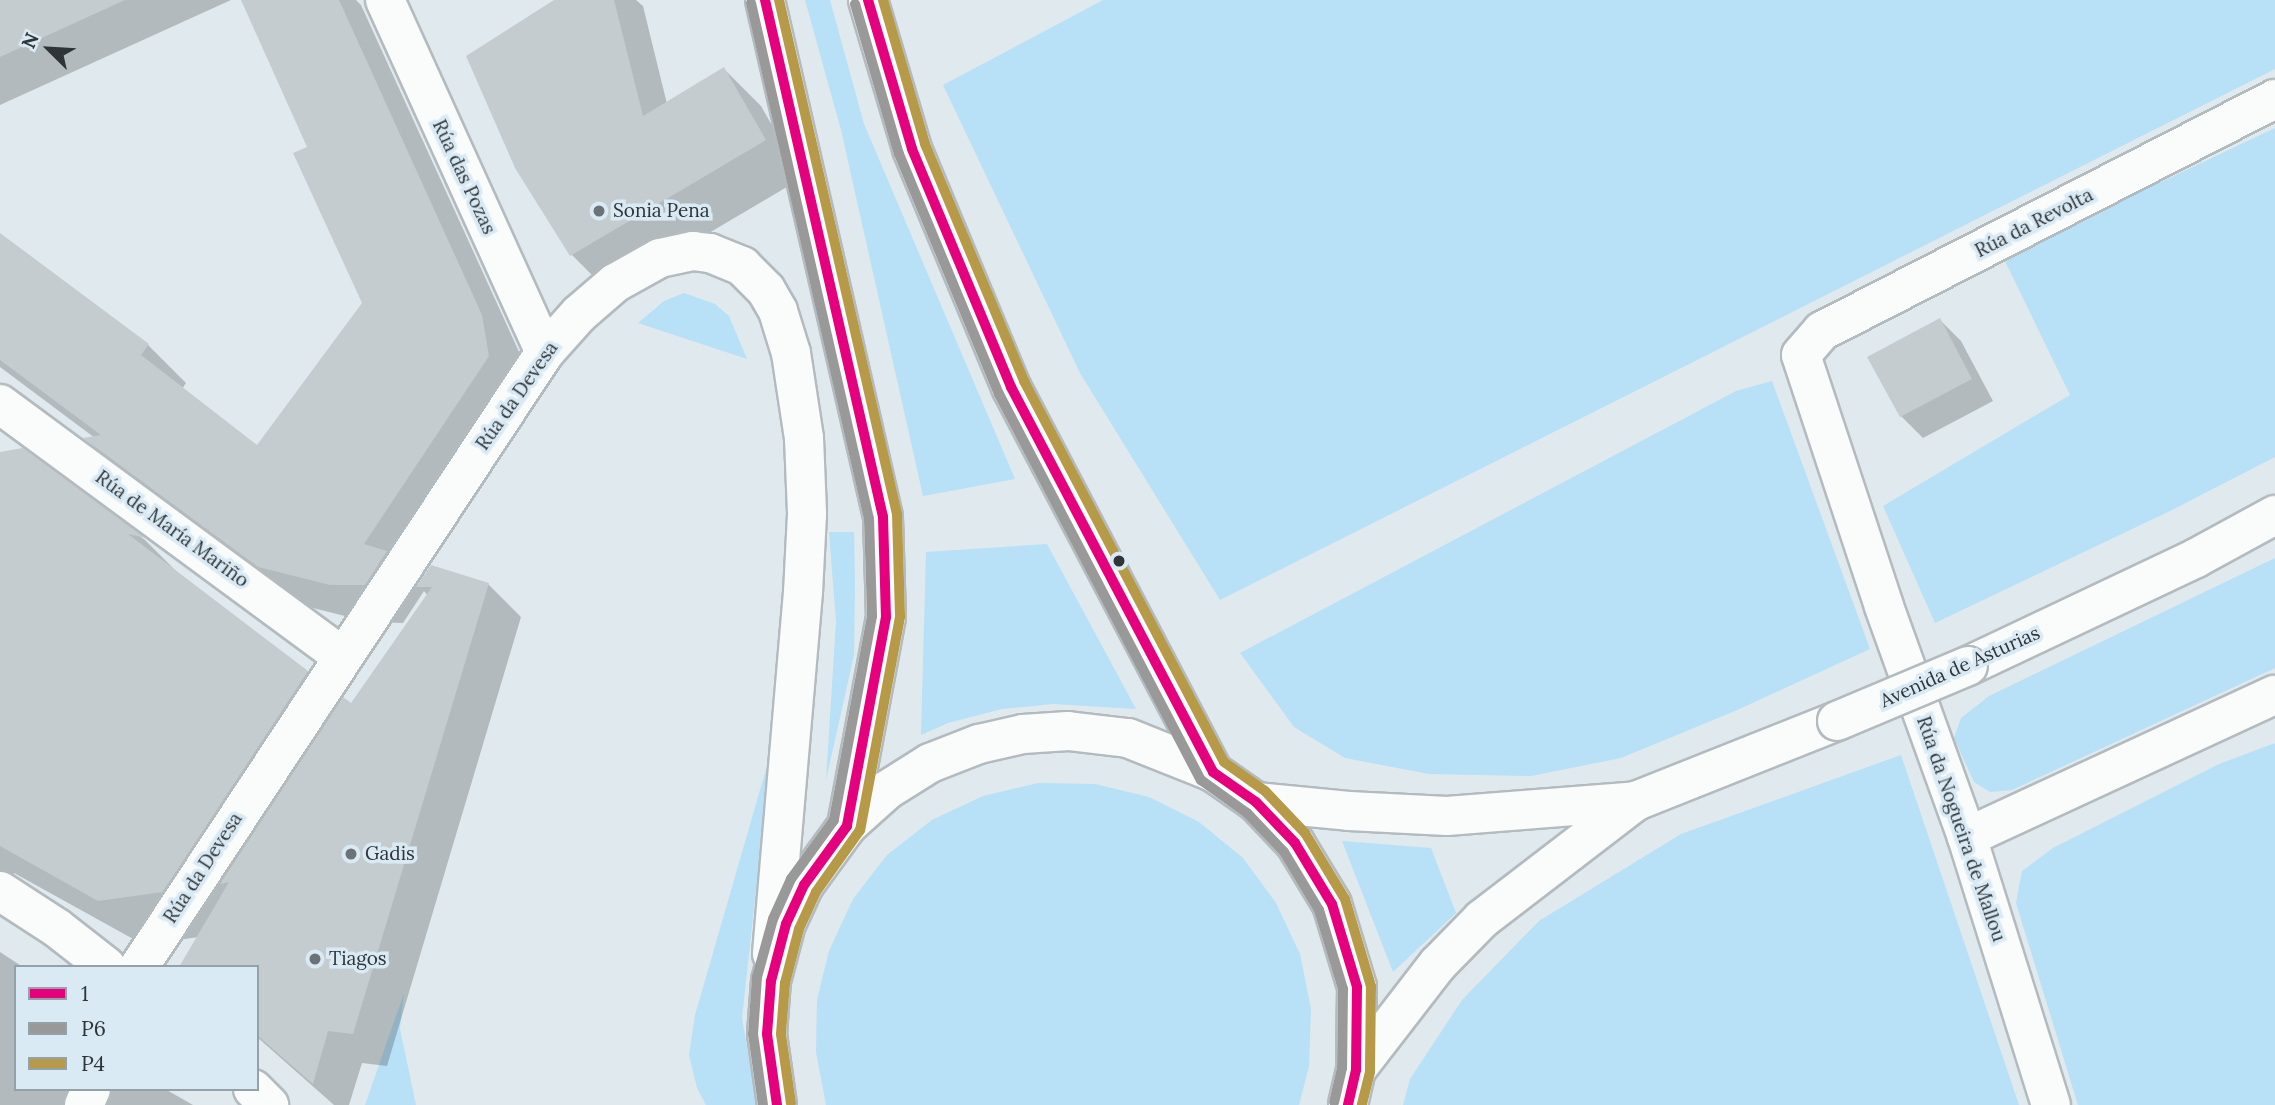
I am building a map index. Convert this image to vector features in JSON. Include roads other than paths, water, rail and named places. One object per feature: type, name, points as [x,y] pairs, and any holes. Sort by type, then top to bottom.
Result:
[{"type":"street","name":"Rúa das Pozas","points":[[385,0],[545,352]]},
{"type":"street","points":[[765,0],[883,517],[886,617],[847,826]]},
{"type":"street","points":[[868,0],[912,149],[1011,387],[1213,772]]},
{"type":"street","name":"Rúa da Revolta","points":[[1801,355],[1822,331],[2275,99]]},
{"type":"street","name":"Rúa da Devesa","points":[[140,965],[545,352],[579,314],[615,283],[640,268],[677,253],[710,253],[742,266],[766,290],[778,311],[791,353],[804,439],[807,514],[803,592],[779,849],[771,981]]},
{"type":"street","name":"Rúa da Nogueira de Mallou","points":[[1801,355],[1884,606],[1967,837],[2051,1105]]},
{"type":"street","name":"Rúa de María Mariño","points":[[0,404],[342,656]]},
{"type":"street","name":"Avenida de Asturias","points":[[1352,1087],[1437,964],[1482,919],[1636,801],[1968,666],[2196,558],[2275,515]]},
{"type":"street","points":[[1967,837],[2275,695]]},
{"type":"street","points":[[778,1105],[767,1034],[771,981],[786,923],[804,885],[847,826],[887,790],[930,763],[979,744],[1023,734],[1068,731],[1128,738],[1213,772],[1256,802],[1295,843],[1332,904],[1356,987],[1352,1087]]},
{"type":"street","name":"Avenida de Asturias","points":[[1256,802],[1349,811],[1447,816],[1636,801]]},
{"type":"street","points":[[0,891],[57,928],[104,965]]},
{"type":"street","points":[[255,1091],[269,1105]]},
{"type":"place","name":"Sonia Pena","points":[[599,211]]},
{"type":"place","name":"Gadis","points":[[351,854]]},
{"type":"place","name":"Tiagos","points":[[315,959]]}]
